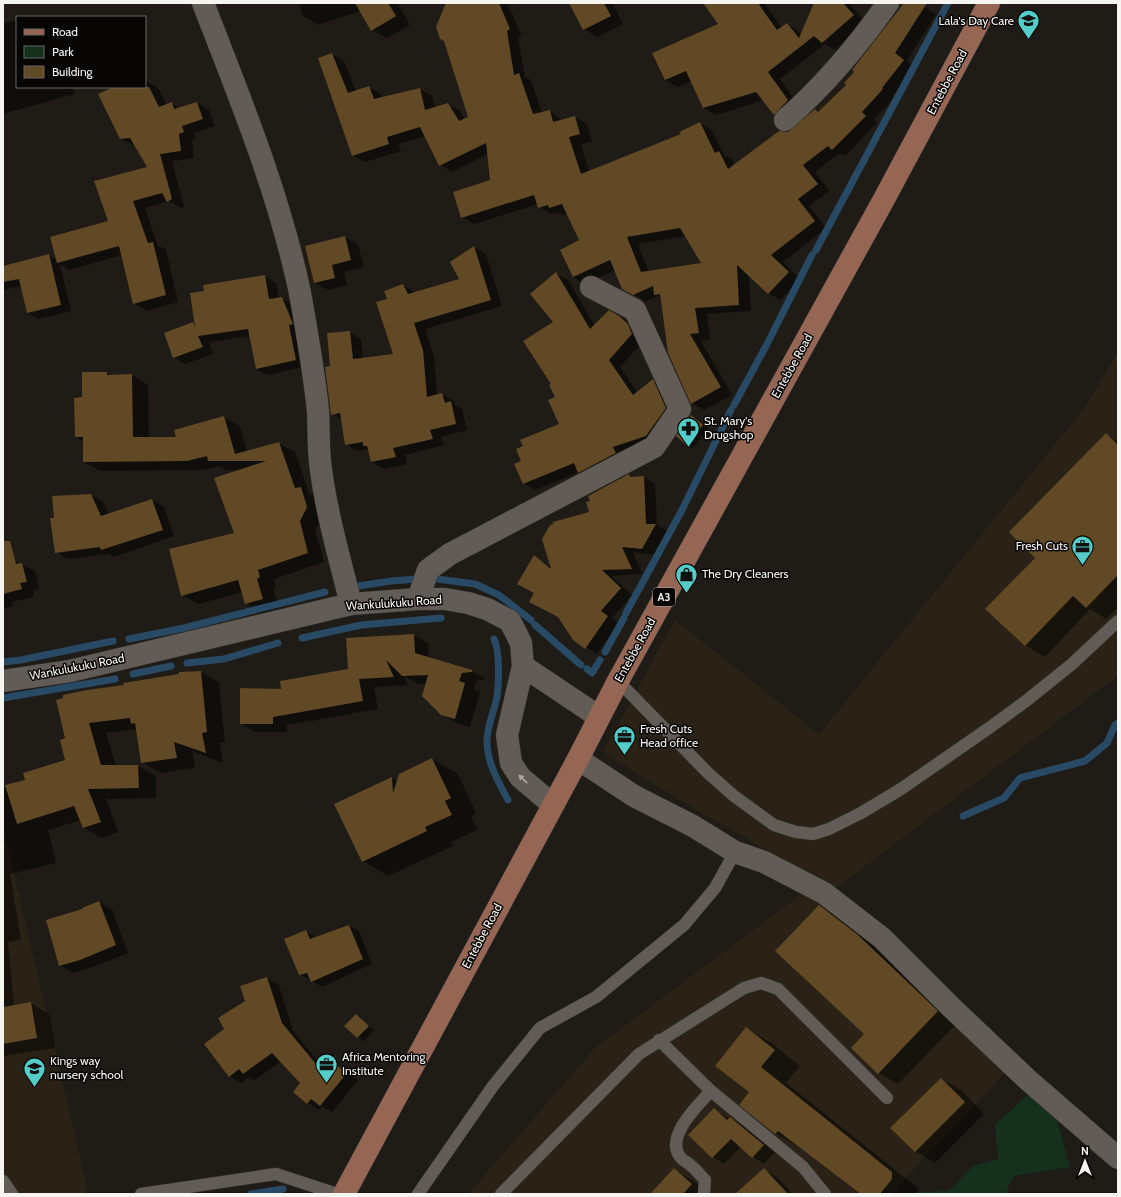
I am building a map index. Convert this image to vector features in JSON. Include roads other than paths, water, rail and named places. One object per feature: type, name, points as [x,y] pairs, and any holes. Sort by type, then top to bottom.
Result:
[{"type":"main road","name":"Entebbe Road","points":[[344,1194],[578,759],[618,681],[884,201],[989,3]]},
{"type":"street","points":[[203,3],[264,167],[284,230],[300,294],[318,410],[321,469],[329,512],[351,604]]},
{"type":"street","points":[[785,120],[808,100],[849,56],[888,3]]},
{"type":"street","points":[[418,599],[428,570],[450,554],[654,447],[680,409],[635,310],[591,287]]},
{"type":"street","name":"Wankulukuku Road","points":[[3,681],[70,671],[351,604],[418,599],[445,599],[468,603],[487,608],[510,621],[521,643],[521,674],[507,735],[511,763],[520,777],[553,804]]},
{"type":"street","points":[[521,674],[599,717]]},
{"type":"street","points":[[578,759],[634,796],[693,826],[735,852],[764,862],[824,893],[882,938],[953,1009],[1028,1080],[1118,1158]]},
{"type":"lane","points":[[618,681],[708,773],[734,796],[774,826],[796,832],[813,834],[829,829],[860,813],[900,789],[989,728],[1026,701],[1072,664],[1118,621]]},
{"type":"lane","points":[[418,1194],[493,1086],[540,1028],[596,997],[684,925],[715,888],[735,852]]},
{"type":"lane","points":[[501,1194],[640,1054],[659,1040],[744,988],[761,982],[778,989],[887,1098]]},
{"type":"lane","points":[[659,1040],[711,1091],[803,1167],[825,1194]]},
{"type":"lane","points":[[704,1194],[705,1180],[681,1158],[675,1146],[675,1140],[688,1118],[711,1091]]},
{"type":"lane","points":[[141,1194],[276,1174],[337,1194]]},
{"type":"lane","points":[[3,1180],[12,1194]]},
{"type":"waterway","points":[[816,250],[948,3]]},
{"type":"waterway","points":[[734,405],[812,255]]},
{"type":"waterway","points":[[626,613],[682,510],[731,410]]},
{"type":"waterway","points":[[352,587],[391,581],[418,579]]},
{"type":"waterway","points":[[437,579],[475,584],[499,595],[531,620]]},
{"type":"waterway","points":[[129,639],[184,628],[325,592]]},
{"type":"waterway","points":[[302,638],[361,625],[441,618]]},
{"type":"waterway","points":[[605,652],[624,618]]},
{"type":"waterway","points":[[535,625],[581,665]]},
{"type":"waterway","points":[[494,639],[498,659],[498,684],[497,697],[488,733],[487,747],[493,771],[508,800]]},
{"type":"waterway","points":[[3,662],[21,660],[113,641]]},
{"type":"waterway","points":[[187,663],[224,659],[278,643]]},
{"type":"waterway","points":[[587,669],[592,673],[600,660]]},
{"type":"waterway","points":[[133,674],[171,666]]},
{"type":"waterway","points":[[3,698],[115,679]]},
{"type":"waterway","points":[[963,816],[1004,798],[1020,778],[1085,761],[1107,743],[1115,725],[1118,723]]},
{"type":"waterway","points":[[251,1194],[283,1189]]},
{"type":"place","name":"Lala's Day Care","points":[[1029,40]]},
{"type":"place","name":"St. Mary's Drugshop","points":[[689,448]]},
{"type":"place","name":"Fresh Cuts","points":[[1083,566]]},
{"type":"place","name":"The Dry Cleaners","points":[[686,594]]},
{"type":"place","name":"Fresh Cuts Head office","points":[[625,756]]},
{"type":"place","name":"Africa Mentoring Institute","points":[[327,1084]]},
{"type":"place","name":"Kings way nursery school","points":[[34,1088]]}]
